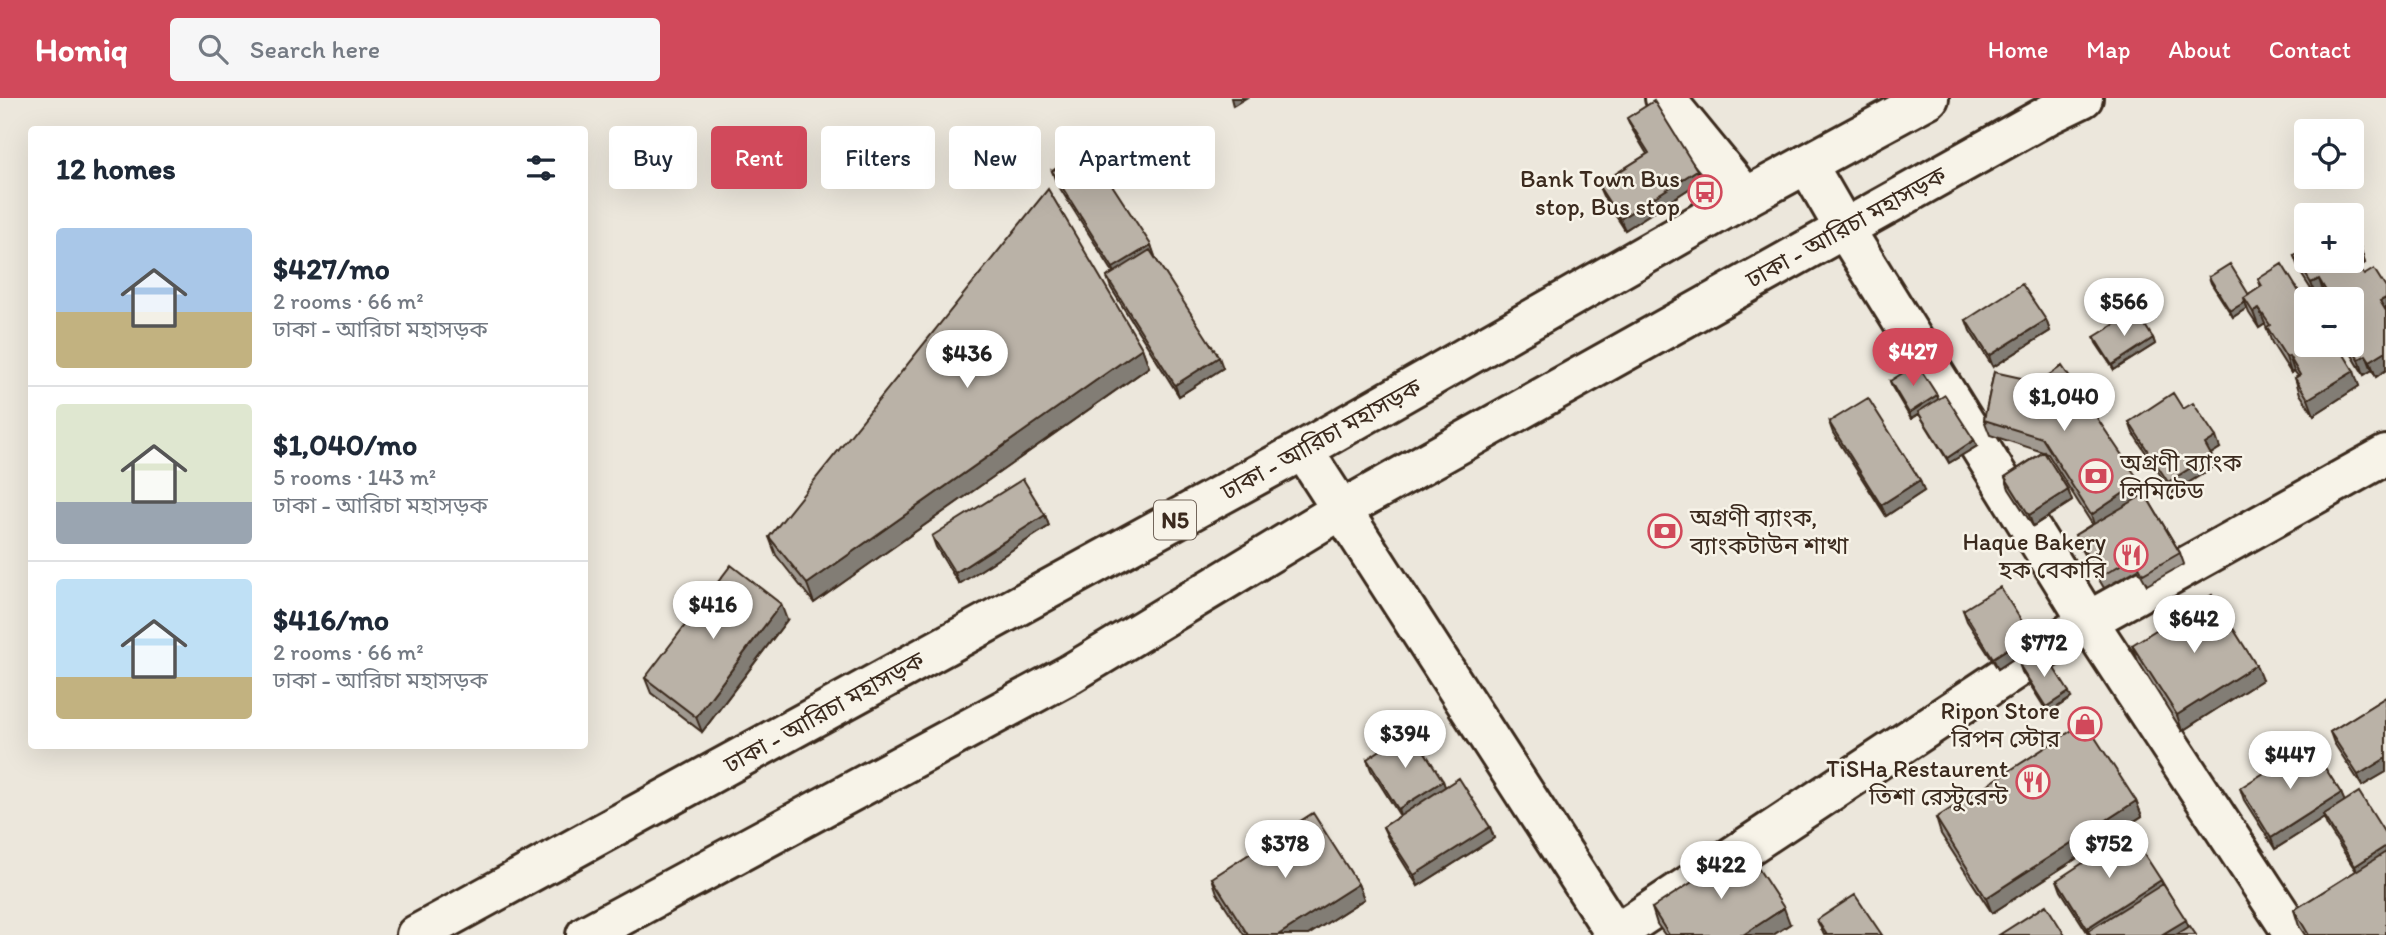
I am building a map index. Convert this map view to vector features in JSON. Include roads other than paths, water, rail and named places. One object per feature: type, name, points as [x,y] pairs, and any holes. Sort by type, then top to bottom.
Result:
[{"type":"main road","points":[[1665,98],[1746,197]]},
{"type":"main road","name":"ঢাকা - আরিচা মহাসড়ক","points":[[416,935],[1303,450],[1746,197],[1929,98]]},
{"type":"main road","name":"ঢাকা - আরিচা মহাসড়ক","points":[[586,935],[1070,674],[1341,510],[1844,228],[2083,98]]},
{"type":"main road","points":[[1807,164],[2088,621],[2294,935]]},
{"type":"main road","points":[[1303,450],[1615,935],[2088,621],[2386,455]]},
{"type":"place","name":"Bank Town Bus stop, Bus stop","points":[[1705,192]]},
{"type":"place","name":"অগ্রণী ব্যাংক লিমিটেড","points":[[2096,476]]},
{"type":"place","name":"অগ্রণী ব্যাংক, ব্যাংকটাউন শাখা","points":[[1665,531]]},
{"type":"place","name":"Haque Bakery হক বেকারি","points":[[2131,555]]},
{"type":"place","name":"Ripon Store রিপন স্টোর","points":[[2085,724]]},
{"type":"place","name":"TiSHa Restaurent তিশা রেস্টুরেন্ট","points":[[2033,782]]}]
